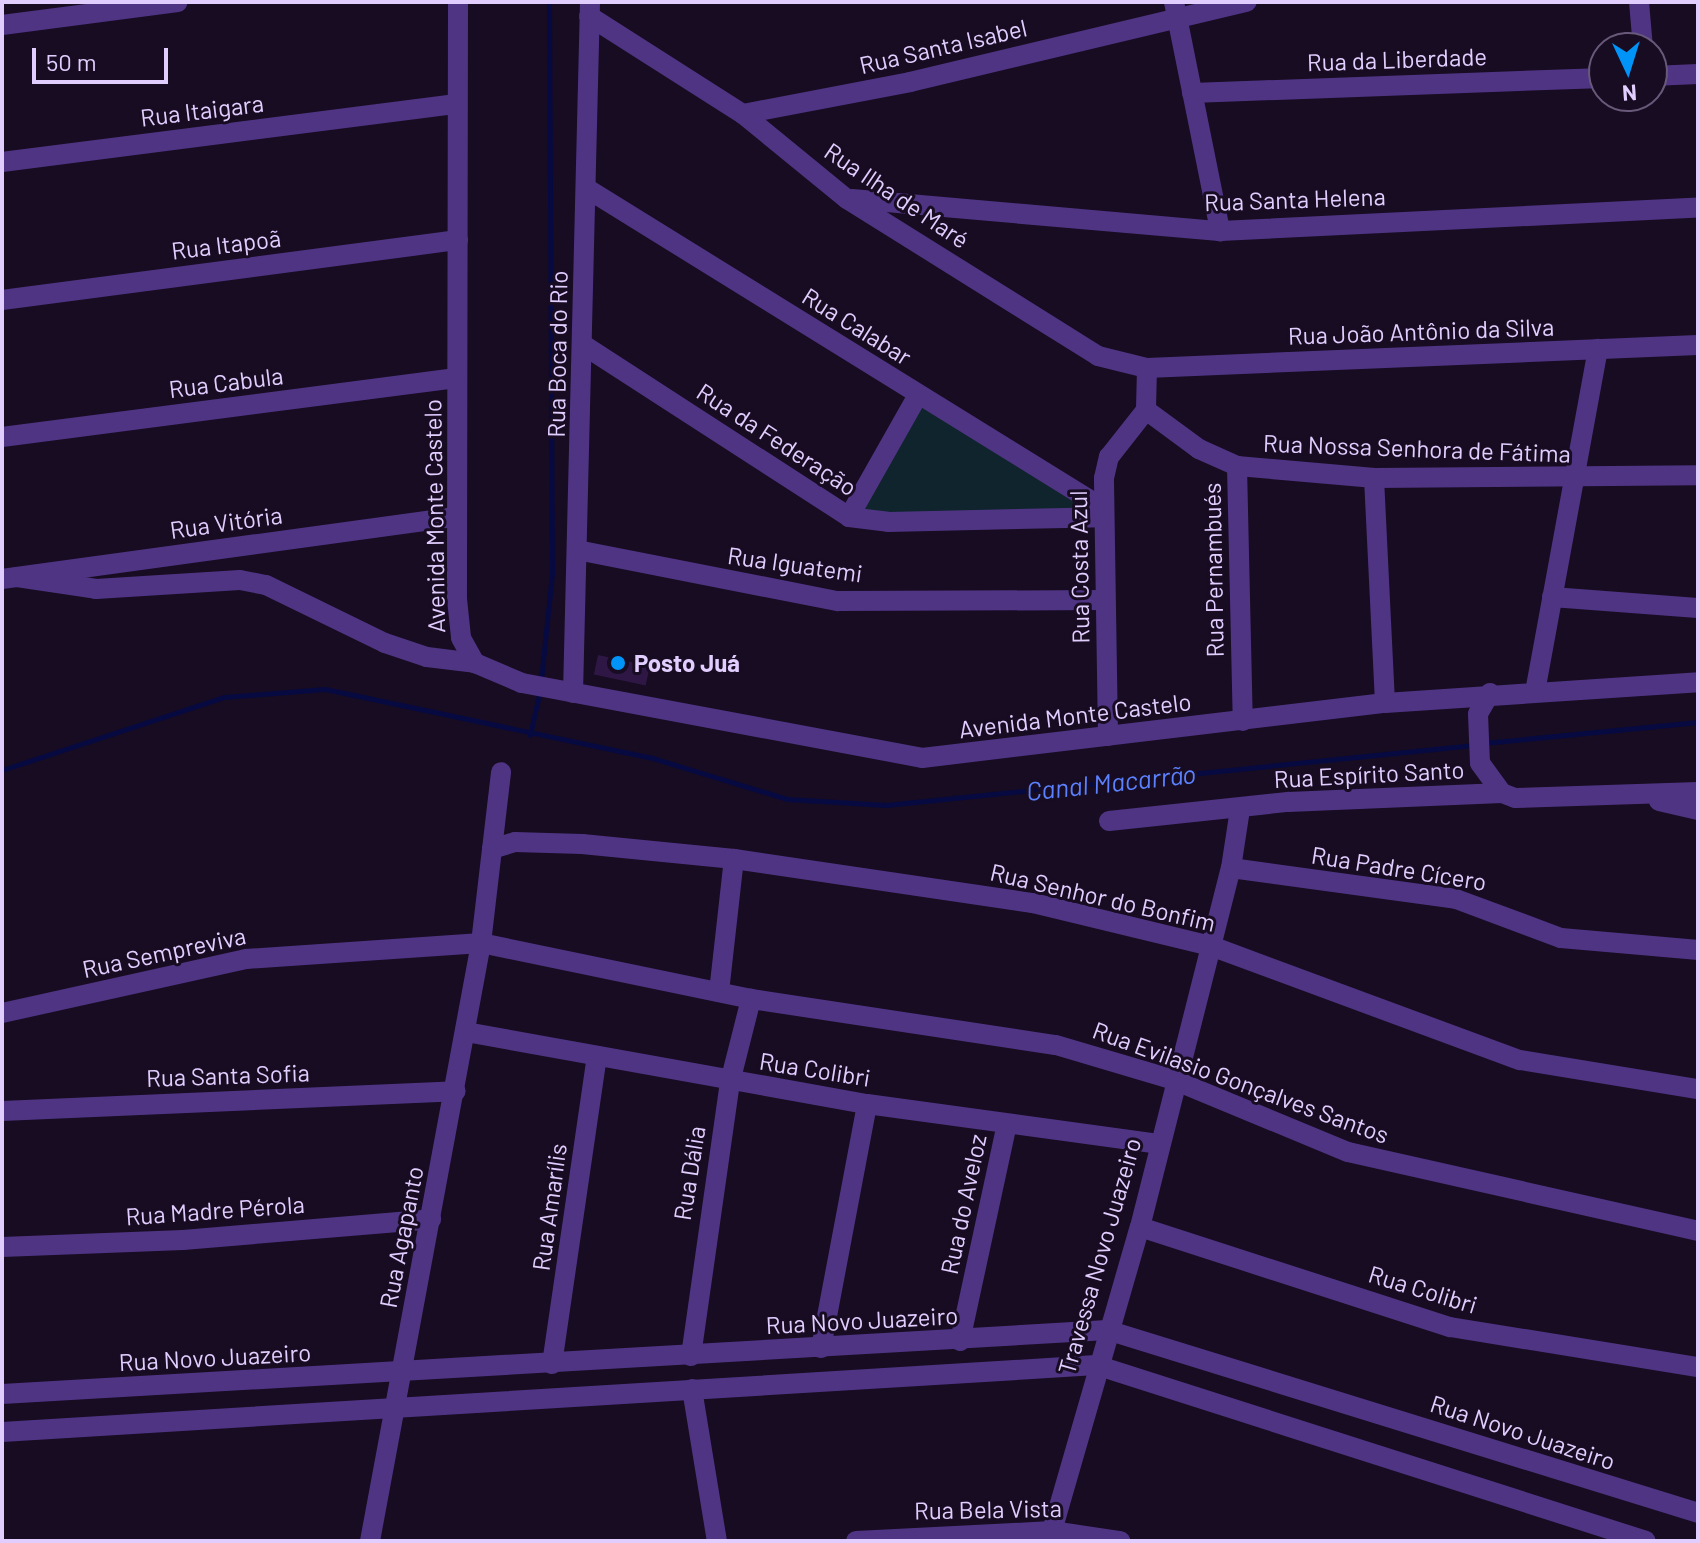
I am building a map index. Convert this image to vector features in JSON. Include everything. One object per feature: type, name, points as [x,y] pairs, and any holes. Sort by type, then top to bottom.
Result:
[{"type":"street","points":[[2,25],[178,2]]},
{"type":"street","name":"Avenida Monte Castelo","points":[[458,2],[457,517],[461,638],[475,663],[527,684],[922,758],[1385,703],[1490,693],[1698,682]]},
{"type":"street","name":"Rua Santa Isabel","points":[[743,114],[910,82],[1176,10],[1247,2]]},
{"type":"street","points":[[1639,2],[1642,32]]},
{"type":"street","name":"Rua Ilha de Maré","points":[[590,9],[743,114],[847,199],[1098,356],[1147,368]]},
{"type":"street","name":"Rua Boca do Rio","points":[[563,691],[577,550],[585,346],[590,9]]},
{"type":"street","points":[[1176,10],[1220,231]]},
{"type":"street","points":[[1668,75],[1698,74]]},
{"type":"street","name":"Rua da Liberdade","points":[[1192,93],[1588,79]]},
{"type":"street","name":"Rua Itaigara","points":[[2,162],[456,104]]},
{"type":"street","name":"Rua Calabar","points":[[586,188],[1102,512]]},
{"type":"street","name":"Rua Santa Helena","points":[[847,199],[1220,231],[1698,208]]},
{"type":"street","name":"Rua Itapoã","points":[[2,300],[458,240]]},
{"type":"street","name":"Rua João Antônio da Silva","points":[[1147,368],[1698,345]]},
{"type":"street","name":"Rua da Federação","points":[[585,346],[849,517],[888,522],[1102,512]]},
{"type":"street","points":[[1535,692],[1598,349]]},
{"type":"street","points":[[1146,410],[1147,368]]},
{"type":"street","name":"Rua Cabula","points":[[2,437],[456,378]]},
{"type":"street","points":[[849,517],[918,395]]},
{"type":"street","name":"Rua Nossa Senhora de Fátima","points":[[1146,410],[1199,449],[1237,466],[1374,478],[1574,480],[1698,475]]},
{"type":"street","name":"Rua Costa Azul","points":[[1108,736],[1102,512],[1109,457],[1146,410]]},
{"type":"street","name":"Rua Pernambués","points":[[1237,466],[1243,721]]},
{"type":"street","points":[[1374,478],[1385,703]]},
{"type":"street","name":"Rua Vitória","points":[[10,578],[457,517]]},
{"type":"street","name":"Rua Iguatemi","points":[[577,550],[838,601],[1104,600]]},
{"type":"street","points":[[10,578],[96,589],[240,580],[266,585],[385,643],[427,657],[475,663]]},
{"type":"street","points":[[1552,597],[1698,608]]},
{"type":"street","points":[[1490,693],[1481,704],[1478,725],[1480,763],[1502,793]]},
{"type":"street","points":[[1445,698],[1468,707],[1478,725]]},
{"type":"street","name":"Rua Agapanto","points":[[370,1541],[392,1411],[456,1091],[481,943],[501,772]]},
{"type":"street","points":[[1611,794],[1698,792]]},
{"type":"street","name":"Rua Espírito Santo","points":[[1240,809],[1502,793],[1515,798],[1611,794]]},
{"type":"street","points":[[1611,794],[1698,810]]},
{"type":"street","points":[[1109,821],[1240,809]]},
{"type":"street","name":"Travessa Novo Juazeiro","points":[[1052,1531],[1096,1365],[1140,1227],[1174,1080],[1231,868],[1240,809]]},
{"type":"street","name":"Rua Senhor do Bonfim","points":[[492,849],[526,843],[734,859],[1033,903],[1211,946],[1520,1060],[1698,1089]]},
{"type":"street","points":[[719,992],[734,859]]},
{"type":"street","name":"Rua Padre Cícero","points":[[1231,868],[1456,899],[1561,938],[1698,950]]},
{"type":"street","name":"Rua Evilasio Gonçalves Santos","points":[[481,943],[751,999],[1056,1045],[1174,1080],[1348,1152],[1698,1231]]},
{"type":"street","name":"Rua Sempreviva","points":[[2,1013],[246,959],[481,943]]},
{"type":"street","name":"Rua Dália","points":[[691,1356],[730,1082],[751,999]]},
{"type":"street","name":"Rua Colibri","points":[[466,1032],[730,1082],[1158,1144]]},
{"type":"street","name":"Rua Amarílis","points":[[552,1364],[597,1056]]},
{"type":"street","name":"Rua Santa Sofia","points":[[2,1111],[456,1091]]},
{"type":"street","points":[[821,1348],[867,1104]]},
{"type":"street","name":"Rua do Aveloz","points":[[960,1341],[1007,1124]]},
{"type":"street","name":"Rua Madre Pérola","points":[[2,1247],[183,1240],[431,1219]]},
{"type":"street","name":"Rua Colibri","points":[[1140,1227],[1450,1327],[1698,1367]]},
{"type":"street","name":"Rua Novo Juazeiro","points":[[2,1394],[401,1374],[1107,1330],[1698,1513]]},
{"type":"street","points":[[2,1432],[392,1411],[1096,1365],[1646,1541]]},
{"type":"street","points":[[692,1389],[717,1541]]},
{"type":"street","name":"Rua Bela Vista","points":[[856,1541],[1052,1531],[1120,1541]]},
{"type":"shaded area","points":[[921,404],[1096,511],[856,514]]},
{"type":"building","points":[[598,655],[650,666],[646,686],[594,675]]},
{"type":"waterway","points":[[541,680],[552,574],[549,2]]},
{"type":"waterway","name":"Canal Macarrão","points":[[2,770],[224,697],[325,689],[649,757],[787,799],[886,805],[1474,745]]},
{"type":"waterway","points":[[530,735],[540,690]]},
{"type":"waterway","name":"Canal Macarrão","points":[[1484,743],[1698,722]]},
{"type":"place","name":"Posto Juá","points":[[618,663]]}]
